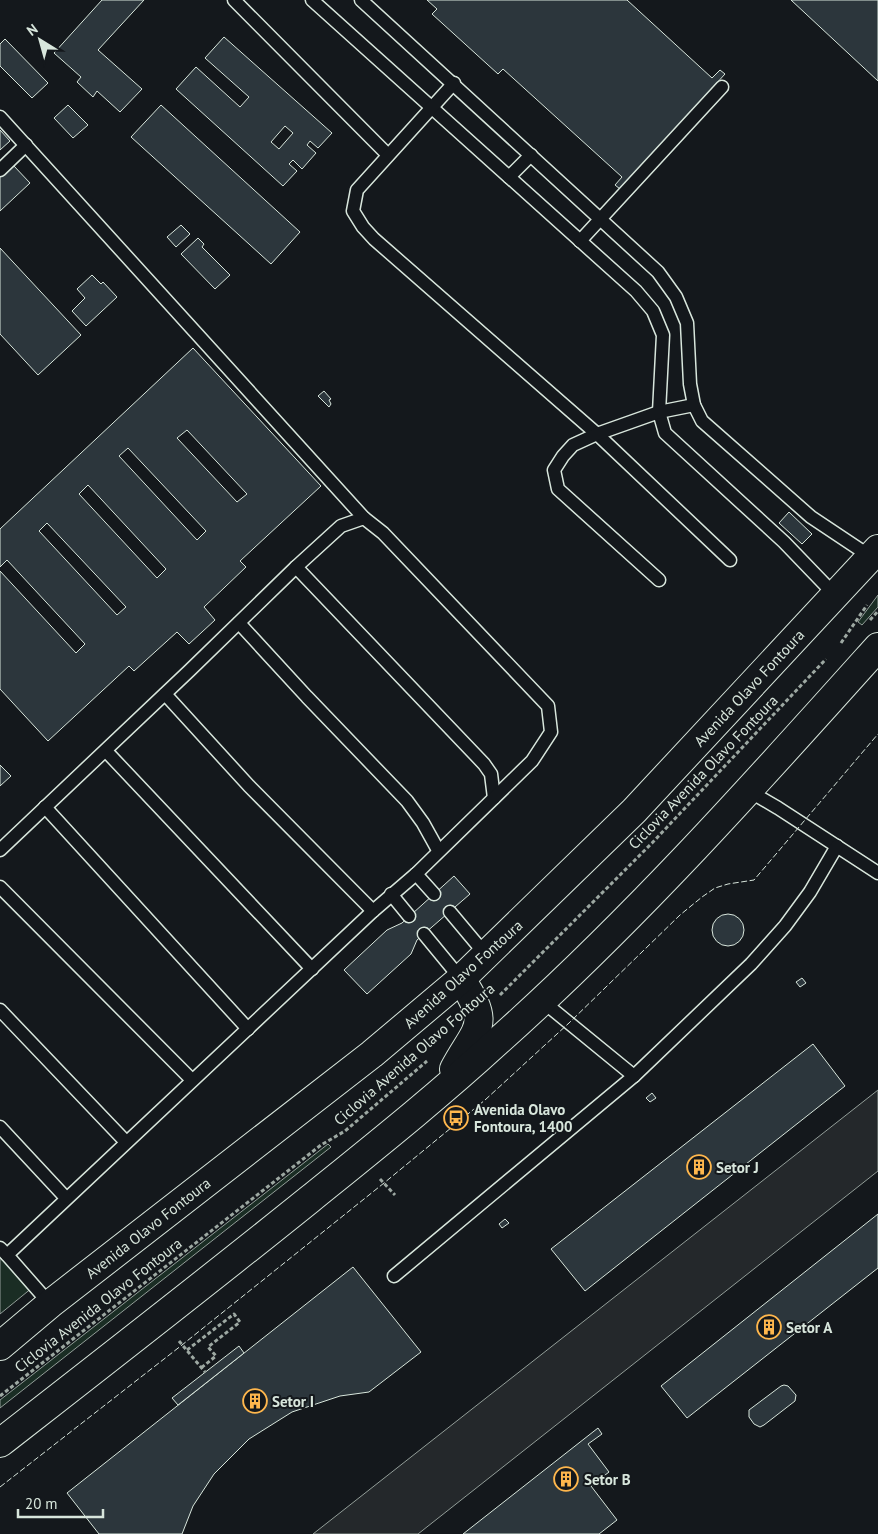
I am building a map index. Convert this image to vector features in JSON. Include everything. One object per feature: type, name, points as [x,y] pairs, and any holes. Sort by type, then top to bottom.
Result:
[{"type":"main road","name":"Avenida Olavo Fontoura","points":[[0,1346],[50,1304],[372,1054],[461,979],[634,811],[875,553]]},
{"type":"main road","points":[[0,1443],[198,1289],[449,1084],[604,941],[749,791],[878,647]]},
{"type":"main road","points":[[449,1084],[452,1071],[476,1033],[480,1022],[474,1000],[461,979]]},
{"type":"lane","points":[[234,0],[388,155]]},
{"type":"lane","points":[[312,0],[430,108],[636,291],[654,311],[663,335],[659,412],[665,433],[784,542],[835,595]]},
{"type":"lane","points":[[361,0],[454,83],[658,272],[676,297],[687,323],[690,384],[694,405],[702,421],[811,517],[875,553]]},
{"type":"lane","points":[[454,83],[357,190],[353,211],[363,227],[374,239],[597,434],[730,560]]},
{"type":"lane","points":[[580,241],[722,87]]},
{"type":"lane","points":[[0,117],[364,518],[383,533],[548,706],[551,732],[532,761],[438,850],[416,874],[391,894],[66,1198],[3,1252],[50,1304]]},
{"type":"lane","points":[[0,170],[26,145]]},
{"type":"lane","points":[[509,177],[531,155]]},
{"type":"lane","points":[[659,580],[558,489],[554,470],[563,456],[574,445],[597,434],[659,412],[694,405]]},
{"type":"lane","points":[[0,850],[240,623],[296,567],[341,526],[364,518]]},
{"type":"lane","points":[[296,567],[484,764],[491,774],[494,798]]},
{"type":"lane","points":[[240,623],[407,801],[423,823],[438,850]]},
{"type":"lane","points":[[165,694],[250,786],[373,911]]},
{"type":"lane","points":[[106,750],[312,969]]},
{"type":"lane","points":[[749,791],[838,846],[878,874]]},
{"type":"lane","points":[[45,807],[248,1029]]},
{"type":"lane","points":[[394,1276],[634,1076],[751,964],[785,926],[810,892],[838,846]]},
{"type":"lane","points":[[416,874],[434,894]]},
{"type":"lane","points":[[0,887],[192,1080]]},
{"type":"lane","points":[[391,894],[410,916]]},
{"type":"lane","points":[[450,912],[486,956]]},
{"type":"lane","points":[[424,934],[461,979]]},
{"type":"lane","points":[[541,1000],[634,1076]]},
{"type":"lane","points":[[0,1010],[126,1142]]},
{"type":"lane","points":[[0,1127],[66,1198]]},
{"type":"path","points":[[840,644],[871,600]]},
{"type":"path","name":"Ciclovia Avenida Olavo Fontoura","points":[[479,1017],[652,842],[827,658]]},
{"type":"path","name":"Ciclovia Avenida Olavo Fontoura","points":[[0,1396],[321,1145],[346,1131],[435,1055]]},
{"type":"path","points":[[380,1179],[395,1195]]},
{"type":"path","points":[[187,1350],[234,1314],[240,1322],[208,1347],[216,1356],[201,1368]]},
{"type":"path","points":[[179,1341],[205,1372]]},
{"type":"green space","points":[[878,595],[878,607],[862,625],[858,622]]},
{"type":"green space","points":[[328,1144],[331,1147],[0,1408],[0,1400]]},
{"type":"green space","points":[[0,1244],[38,1283],[0,1314]]},
{"type":"shaded area","points":[[878,1090],[878,1171],[418,1534],[313,1534]]},
{"type":"building","points":[[102,0],[144,0],[98,50],[142,89],[120,112],[97,91],[93,97],[77,82],[81,77],[54,53]]},
{"type":"building","points":[[427,0],[627,0],[712,78],[720,70],[725,74],[620,189],[615,185],[622,177],[503,69],[498,74],[432,14],[437,9]]},
{"type":"building","points":[[791,0],[878,0],[878,81]]},
{"type":"building","points":[[224,37],[332,133],[318,148],[310,141],[307,145],[316,153],[302,169],[293,160],[289,164],[297,171],[283,186],[176,89],[196,67],[240,107],[249,97],[205,58]],"holes":[[[285,126],[293,133],[279,149],[271,142]]]},
{"type":"building","points":[[5,39],[48,83],[32,98],[0,66],[0,44]]},
{"type":"building","points":[[68,105],[88,125],[73,138],[54,118]]},
{"type":"building","points":[[161,105],[300,232],[271,264],[131,137]]},
{"type":"building","points":[[0,130],[10,141],[0,150]]},
{"type":"building","points":[[13,165],[30,183],[0,211],[0,177]]},
{"type":"building","points":[[181,225],[190,234],[176,247],[167,237]]},
{"type":"building","points":[[198,238],[204,244],[202,247],[230,275],[215,289],[181,254]]},
{"type":"building","points":[[0,248],[81,335],[38,375],[0,334]]},
{"type":"building","points":[[92,275],[101,284],[103,282],[117,297],[86,326],[72,311],[85,298],[77,289]]},
{"type":"building","points":[[193,348],[321,486],[240,561],[246,567],[204,607],[215,620],[189,644],[177,632],[134,671],[129,666],[48,741],[0,689],[0,571],[76,653],[85,644],[7,560],[0,567],[0,529]],"holes":[[[187,430],[247,494],[237,502],[177,438]],[[128,448],[206,531],[197,540],[119,456]],[[88,485],[166,569],[157,578],[79,494]],[[47,523],[126,607],[117,615],[39,531]]]},
{"type":"building","points":[[324,391],[331,399],[329,400],[331,404],[329,407],[318,396]]},
{"type":"building","points":[[789,512],[812,534],[802,544],[779,523]]},
{"type":"building","points":[[0,765],[11,776],[0,786]]},
{"type":"building","points":[[454,876],[470,894],[417,940],[411,954],[367,994],[344,970],[387,930],[402,923]]},
{"type":"building","points":[[728,914],[739,919],[744,930],[739,941],[728,946],[717,941],[712,930],[717,919]]},
{"type":"building","points":[[802,978],[806,983],[800,987],[796,982]]},
{"type":"building","name":"Setor J","points":[[813,1044],[845,1086],[585,1291],[551,1249]]},
{"type":"building","points":[[652,1093],[656,1098],[650,1102],[646,1098]]},
{"type":"building","name":"Setor A","points":[[878,1214],[878,1268],[687,1418],[661,1386]]},
{"type":"building","points":[[505,1219],[509,1223],[502,1228],[499,1224]]},
{"type":"building","name":"Setor I","points":[[353,1267],[421,1352],[369,1392],[340,1396],[292,1412],[249,1439],[214,1474],[193,1506],[182,1534],[99,1534],[67,1493]]},
{"type":"building","points":[[239,1346],[244,1353],[178,1405],[172,1398]]},
{"type":"building","points":[[784,1385],[788,1386],[796,1395],[795,1401],[764,1425],[760,1427],[754,1424],[749,1417],[749,1410]]},
{"type":"building","name":"Setor B","points":[[598,1428],[602,1434],[588,1444],[609,1472],[591,1486],[617,1520],[599,1534],[463,1534]]},
{"type":"fence","points":[[0,1487],[182,1345],[485,1100],[569,1023],[680,915],[702,897],[715,888],[754,880],[878,734]]},
{"type":"place","name":"Avenida Olavo Fontoura, 1400","points":[[456,1118]]},
{"type":"place","name":"Setor J","points":[[699,1167]]},
{"type":"place","name":"Setor A","points":[[769,1327]]},
{"type":"place","name":"Setor I","points":[[255,1401]]},
{"type":"place","name":"Setor B","points":[[566,1479]]}]
